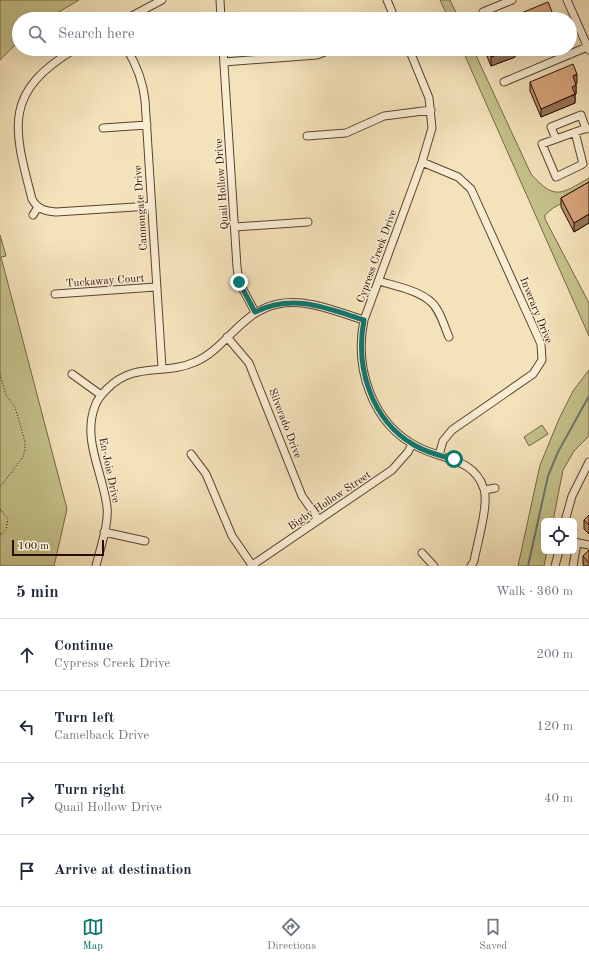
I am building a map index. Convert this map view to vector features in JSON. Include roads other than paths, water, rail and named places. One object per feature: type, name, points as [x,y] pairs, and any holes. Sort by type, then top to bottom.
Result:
[{"type":"street","points":[[139,12],[162,0]]},
{"type":"street","points":[[220,0],[221,12]]},
{"type":"street","points":[[387,0],[392,12]]},
{"type":"street","points":[[483,12],[512,0]]},
{"type":"street","points":[[567,0],[572,12]]},
{"type":"street","points":[[577,23],[588,49],[577,53]]},
{"type":"street","points":[[64,56],[52,64],[35,80],[29,89],[17,123],[18,148],[32,199],[38,207],[46,211],[56,212],[151,206]]},
{"type":"street","name":"Cannongate Drive","points":[[131,56],[139,70],[143,83],[162,368]]},
{"type":"street","name":"Quail Hollow Drive","points":[[224,56],[234,227],[239,282],[255,312]]},
{"type":"street","points":[[224,62],[301,56]]},
{"type":"street","name":"Cypress Creek Drive","points":[[412,56],[425,87],[431,110],[432,128],[422,162],[364,320],[361,348],[366,384],[378,410],[399,434],[412,444],[439,456],[454,459],[471,468],[485,490]]},
{"type":"street","points":[[504,82],[570,56]]},
{"type":"street","points":[[307,136],[346,133],[384,116],[431,110]]},
{"type":"street","points":[[556,139],[551,127],[580,115],[587,128],[575,132],[556,139],[542,144],[556,177],[583,164],[575,132]]},
{"type":"street","points":[[103,128],[147,125]]},
{"type":"street","name":"Inverary Drive","points":[[422,162],[458,177],[465,182],[476,196],[529,315],[541,344],[543,355],[540,365],[533,374],[452,430],[443,441],[439,456]]},
{"type":"street","points":[[33,215],[38,207]]},
{"type":"street","points":[[234,227],[308,222]]},
{"type":"street","points":[[379,281],[420,295],[431,301],[438,312],[449,337]]},
{"type":"street","name":"Tuckaway Court","points":[[55,294],[156,287]]},
{"type":"street","points":[[255,312],[279,303],[301,303],[314,304],[364,320]]},
{"type":"street","name":"En-Joie Drive","points":[[96,566],[104,532],[107,508],[92,445],[91,432],[95,405],[101,394],[112,384],[140,370],[184,366],[200,360],[255,312]]},
{"type":"street","name":"Silverado Drive","points":[[227,337],[249,363],[302,496],[319,520]]},
{"type":"street","points":[[72,374],[101,394]]},
{"type":"street","name":"Bigby Hollow Street","points":[[252,566],[392,470],[408,452],[412,444]]},
{"type":"street","points":[[191,454],[206,474],[232,536],[252,566]]},
{"type":"street","points":[[566,518],[572,496],[589,462]]},
{"type":"street","points":[[471,566],[474,561],[485,505],[485,490],[494,488]]},
{"type":"street","points":[[104,532],[145,541]]},
{"type":"street","points":[[577,542],[589,545]]},
{"type":"street","points":[[422,553],[434,566]]},
{"type":"street","points":[[555,566],[558,554]]},
{"type":"street","points":[[573,566],[574,554]]},
{"type":"waterway","points":[[528,566],[548,476],[558,452],[589,396]]}]
